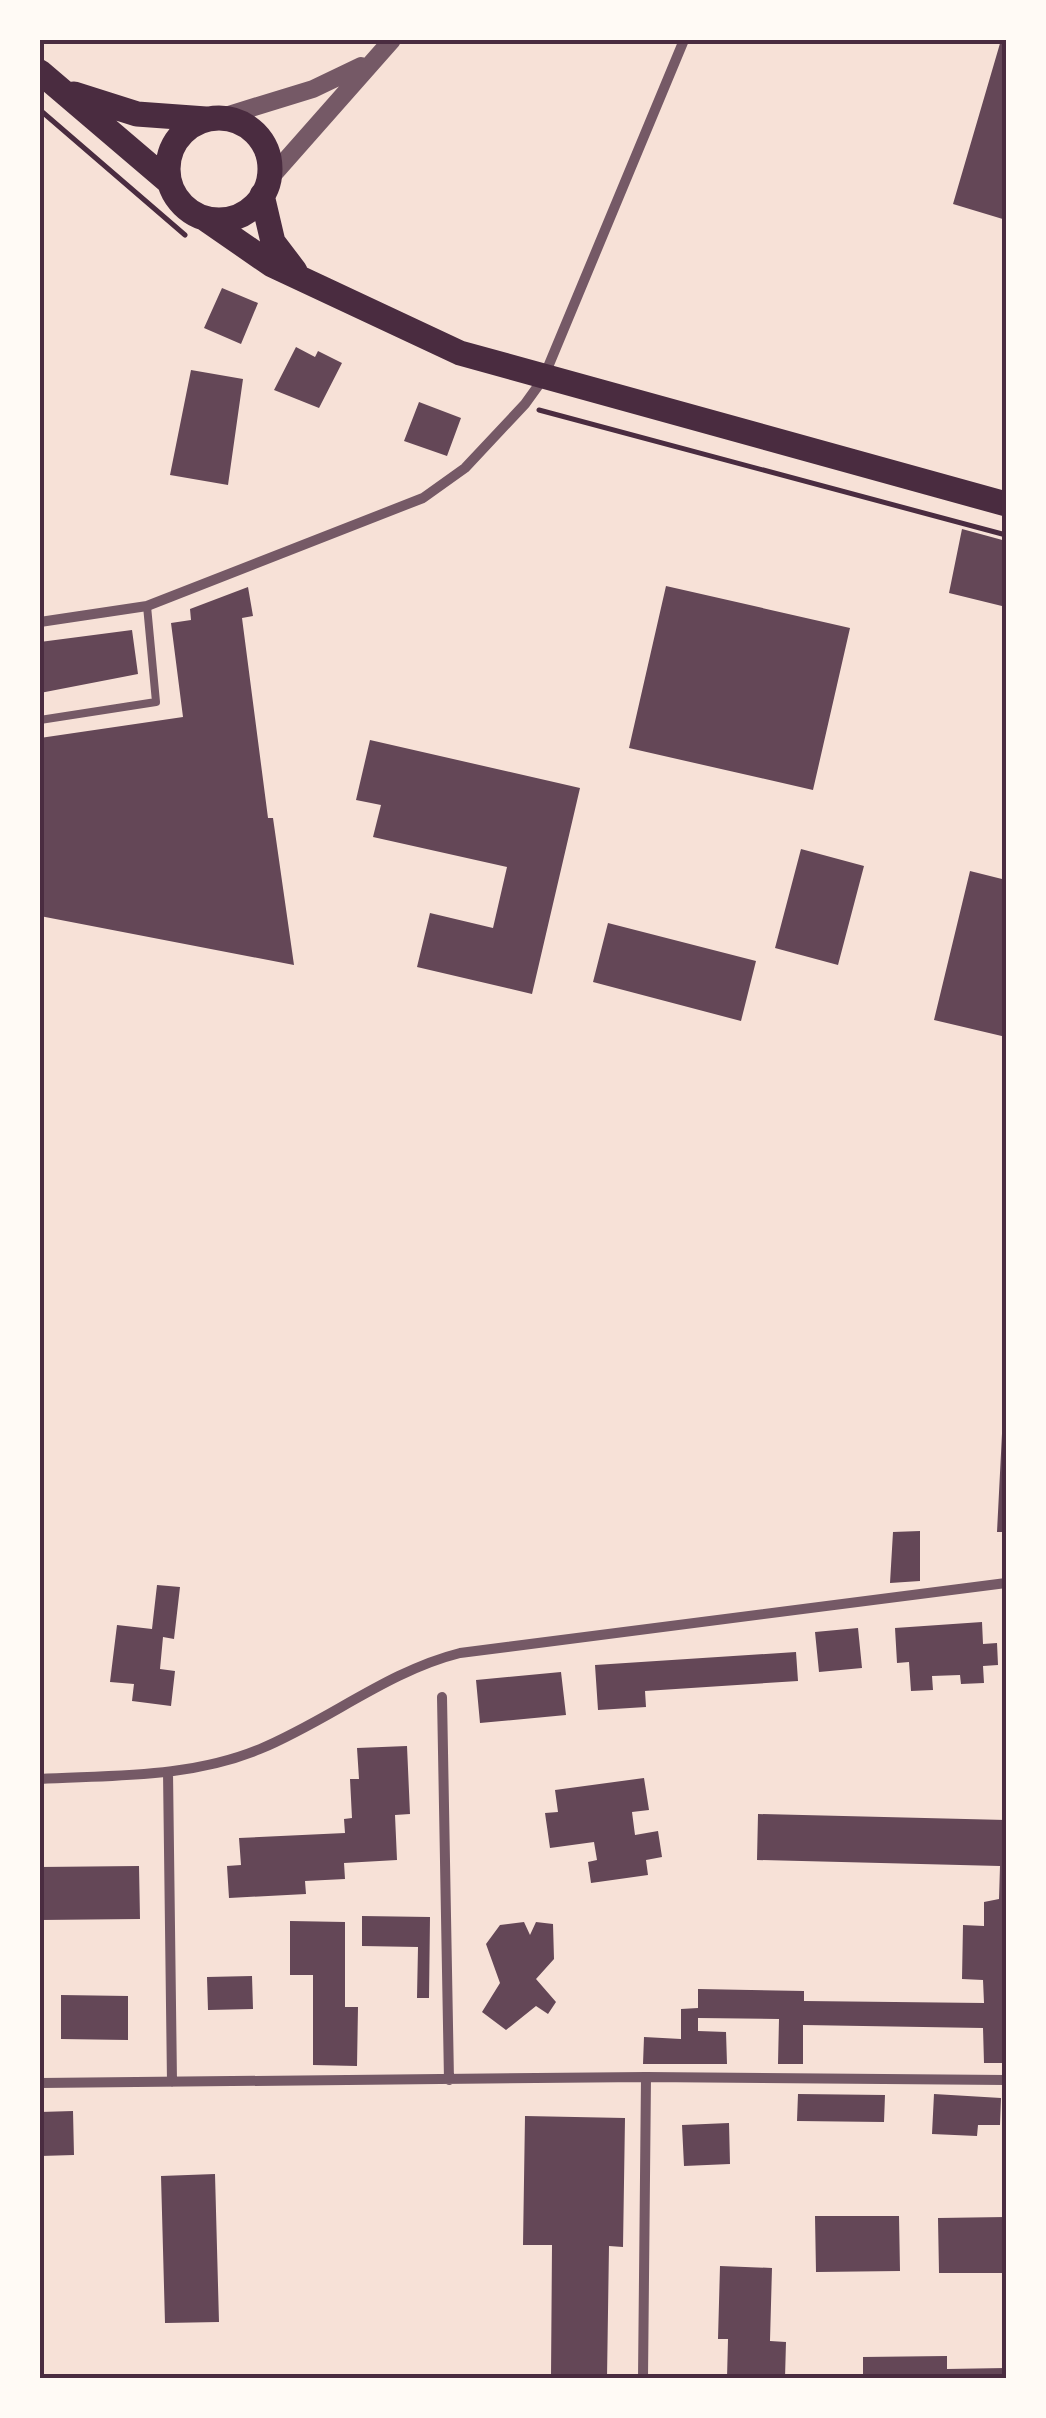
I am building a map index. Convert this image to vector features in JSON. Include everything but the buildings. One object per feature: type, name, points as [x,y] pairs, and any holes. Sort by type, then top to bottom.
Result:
[{"type":"main road","points":[[48,79],[137,114],[239,121],[257,134],[268,155],[266,186],[272,242],[306,281]]},
{"type":"main road","points":[[48,79],[169,182],[180,203],[251,253],[423,338],[543,379],[1006,504]]},
{"type":"main road","points":[[169,182],[170,164],[180,140],[191,127],[215,118]]},
{"type":"main road","points":[[204,218],[238,216],[266,186]]},
{"type":"street","points":[[266,186],[392,40]]},
{"type":"street","points":[[40,622],[147,606],[264,564],[434,492],[465,468],[543,379],[684,40]]},
{"type":"street","points":[[215,118],[313,90],[371,61]]},
{"type":"street","points":[[40,1779],[168,1772],[215,1764],[265,1747],[414,1668],[460,1653],[1006,1584]]},
{"type":"street","points":[[442,1697],[449,2080]]},
{"type":"street","points":[[168,1772],[172,2082]]},
{"type":"street","points":[[643,2378],[646,2078]]},
{"type":"street","points":[[40,2083],[646,2078],[1006,2080]]},
{"type":"lane","points":[[40,720],[156,702],[147,606]]},
{"type":"path","points":[[534,409],[1006,534]]}]
